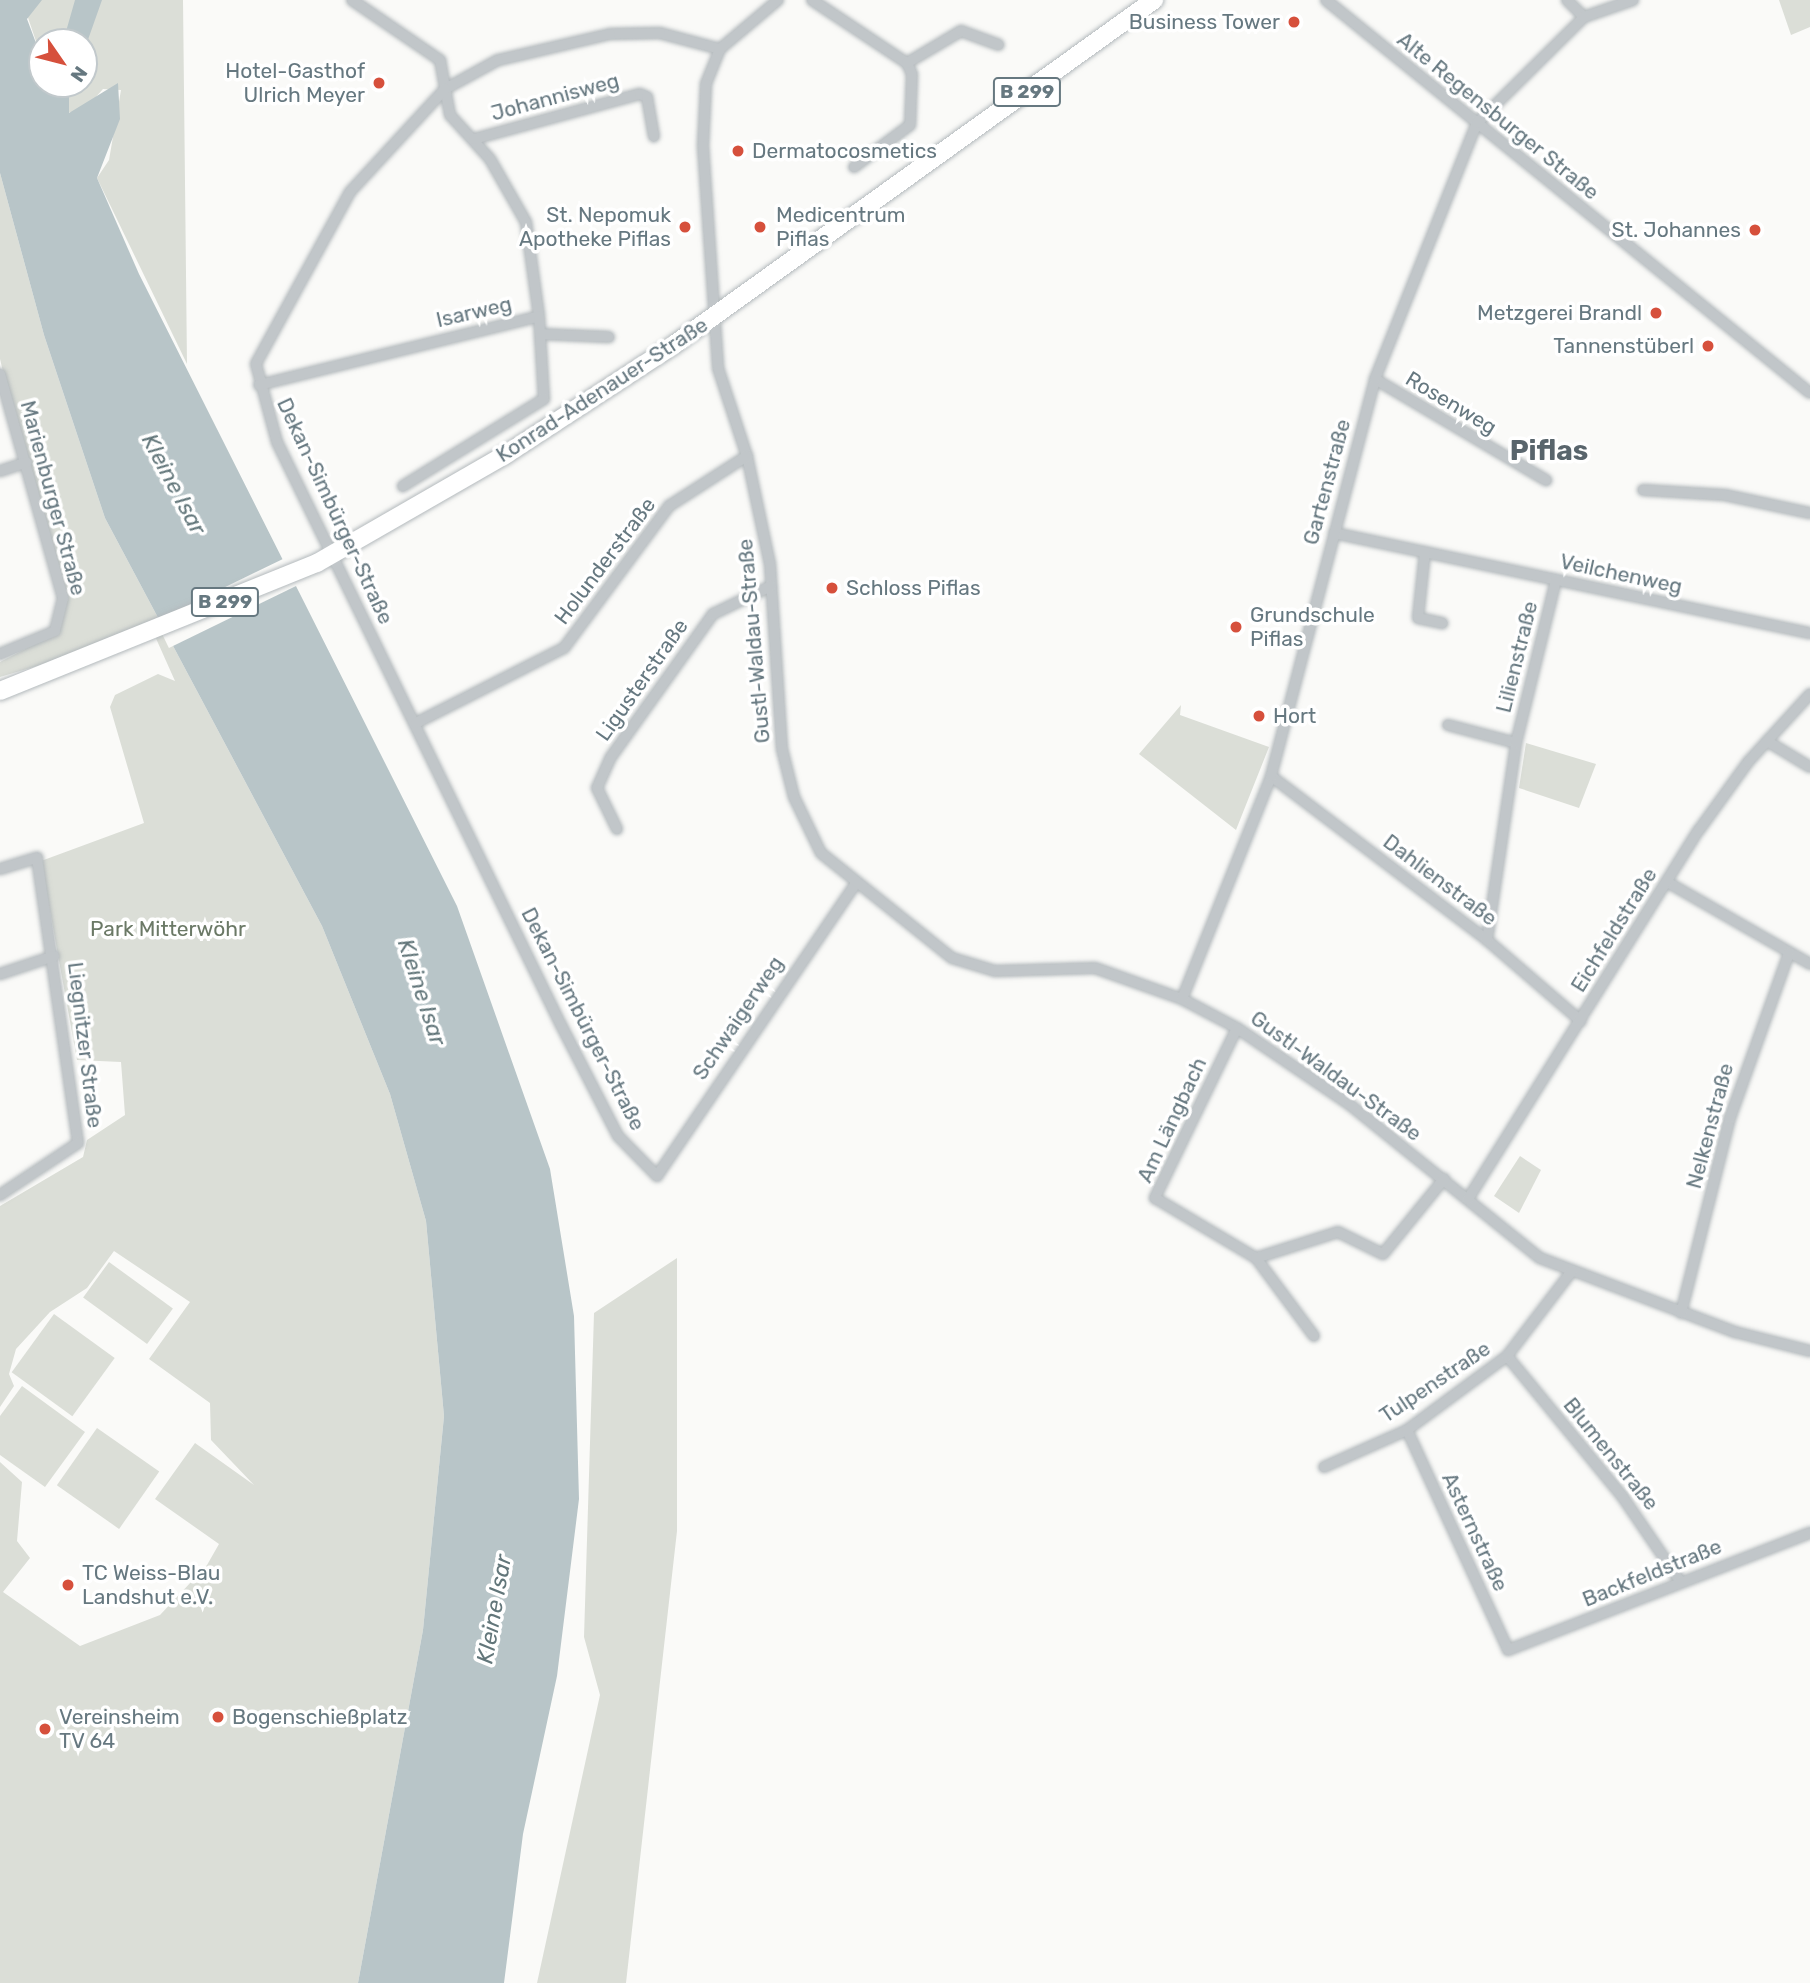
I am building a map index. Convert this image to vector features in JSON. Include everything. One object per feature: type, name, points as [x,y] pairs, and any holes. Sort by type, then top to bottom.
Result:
[{"type":"main road","name":"Konrad-Adenauer-Straße","points":[[0,691],[128,645],[329,556],[505,455],[713,317],[1154,0]]},
{"type":"street","name":"Johannisweg","points":[[352,0],[440,60],[450,114],[474,139],[526,222],[539,316]]},
{"type":"street","points":[[720,48],[778,0]]},
{"type":"street","points":[[812,0],[907,63],[914,92],[910,125],[854,167]]},
{"type":"street","name":"Alte Regensburger Straße","points":[[1326,0],[1810,393]]},
{"type":"street","points":[[1567,0],[1584,18]]},
{"type":"street","name":"Gartenstraße","points":[[1182,999],[1270,776],[1374,379],[1477,123],[1584,18],[1633,0]]},
{"type":"street","points":[[907,63],[961,31],[999,45]]},
{"type":"street","name":"Dekan-Simbürger-Straße","points":[[657,1176],[618,1136],[416,723],[329,556],[269,423],[256,364],[343,204],[445,89],[498,60],[610,34],[660,33],[720,48]]},
{"type":"street","name":"Gustl-Waldau-Straße","points":[[720,48],[706,84],[703,146],[718,368],[747,456],[771,586],[776,706],[786,769],[821,853],[855,885],[952,958],[995,971],[1095,968],[1182,999],[1237,1028],[1444,1179],[1519,1246],[1572,1271],[1681,1313],[1810,1351]]},
{"type":"street","name":"Johannisweg","points":[[474,139],[640,93],[647,97],[654,136]]},
{"type":"street","name":"Isarweg","points":[[259,385],[539,316],[544,399],[403,486]]},
{"type":"street","points":[[540,334],[609,337]]},
{"type":"street","name":"Marienburger Straße","points":[[0,374],[27,462],[63,598],[55,631],[0,654]]},
{"type":"street","name":"Rosenweg","points":[[1374,379],[1546,480]]},
{"type":"street","name":"Holunderstraße","points":[[416,723],[564,648],[669,506],[747,456]]},
{"type":"street","points":[[0,471],[27,462]]},
{"type":"street","points":[[1643,490],[1725,495],[1810,513]]},
{"type":"street","name":"Veilchenweg","points":[[1334,533],[1810,633]]},
{"type":"street","points":[[1425,552],[1418,618],[1442,622]]},
{"type":"street","name":"Lilienstraße","points":[[1487,940],[1516,743],[1556,580]]},
{"type":"street","name":"Ligusterstraße","points":[[617,829],[597,788],[611,757],[713,614],[771,586]]},
{"type":"street","name":"Eichfeldstraße","points":[[1468,1199],[1667,882],[1767,741],[1810,694]]},
{"type":"street","name":"Lilienstraße","points":[[1448,725],[1516,743]]},
{"type":"street","points":[[1767,741],[1810,767]]},
{"type":"street","name":"Dahlienstraße","points":[[1270,776],[1487,940],[1581,1021]]},
{"type":"street","name":"Liegnitzer Straße","points":[[0,869],[37,858],[54,956],[78,1143],[0,1195]]},
{"type":"street","points":[[1667,882],[1810,964]]},
{"type":"street","name":"Schwaigerweg","points":[[657,1176],[855,885]]},
{"type":"street","name":"Nelkenstraße","points":[[1681,1313],[1730,1118],[1789,953]]},
{"type":"street","points":[[0,974],[54,956]]},
{"type":"street","name":"Am Längbach","points":[[1237,1028],[1155,1198],[1256,1258],[1314,1336]]},
{"type":"street","points":[[1256,1258],[1338,1232],[1383,1254],[1444,1179]]},
{"type":"street","name":"Tulpenstraße","points":[[1324,1467],[1407,1430],[1507,1356],[1572,1271]]},
{"type":"street","name":"Blumenstraße","points":[[1507,1356],[1637,1515],[1680,1581]]},
{"type":"street","name":"Asternstraße","points":[[1407,1430],[1508,1650]]},
{"type":"street","name":"Backfeldstraße","points":[[1508,1650],[1680,1581],[1810,1533]]},
{"type":"green space","points":[[22,0],[183,0],[187,364],[97,178],[109,160],[121,90],[103,89],[98,95],[98,28],[31,28]]},
{"type":"green space","points":[[1779,0],[1810,0],[1810,27],[1791,35]]},
{"type":"green space","points":[[64,98],[95,98],[86,108],[68,113]]},
{"type":"green space","name":"Park Mitterwöhr","points":[[0,173],[44,335],[105,518],[322,926],[390,1094],[426,1221],[444,1416],[423,1630],[358,1983],[0,1983],[0,1462],[22,1482],[17,1541],[30,1558],[3,1592],[80,1646],[160,1615],[207,1565],[219,1544],[155,1499],[195,1443],[254,1485],[211,1440],[210,1403],[149,1359],[190,1302],[114,1251],[87,1288],[50,1312],[16,1349],[9,1374],[14,1386],[0,1407],[0,1206],[83,1157],[87,1140],[125,1115],[121,1062],[77,1060],[41,861],[144,823],[110,707],[115,695],[158,674],[175,681],[150,625],[117,642],[0,677],[0,662],[43,640],[62,615],[0,359]]},
{"type":"green space","points":[[1181,705],[1180,715],[1269,747],[1236,830],[1139,754]]},
{"type":"green space","points":[[1526,743],[1596,764],[1579,808],[1519,788]]},
{"type":"green space","points":[[1520,1156],[1541,1170],[1519,1213],[1494,1196]]},
{"type":"green space","points":[[677,1258],[677,1531],[626,1983],[537,1983],[600,1695],[584,1637],[594,1313]]},
{"type":"green space","points":[[109,1262],[173,1308],[147,1344],[83,1298]]},
{"type":"green space","points":[[54,1314],[115,1358],[72,1416],[12,1372]]},
{"type":"green space","points":[[22,1386],[85,1432],[45,1487],[0,1455],[0,1416]]},
{"type":"green space","points":[[97,1428],[159,1472],[119,1529],[57,1485]]},
{"type":"water","name":"Kleine Isar","points":[[0,0],[42,0],[27,19],[30,28],[28,28],[28,98],[69,98],[69,113],[98,98],[98,95],[118,83],[120,119],[97,178],[139,274],[457,906],[550,1169],[574,1316],[579,1499],[557,1676],[523,1834],[504,1983],[358,1983],[423,1630],[444,1416],[426,1221],[390,1094],[322,926],[105,518],[44,335],[0,173]]},
{"type":"water","points":[[75,0],[102,0],[92,28],[67,28]]},
{"type":"pier","points":[[287,557],[300,584],[169,648],[156,621]]},
{"type":"place","name":"Business Tower","points":[[1294,22]]},
{"type":"place","name":"Hotel-Gasthof Ulrich Meyer","points":[[379,83]]},
{"type":"place","name":"Dermatocosmetics","points":[[738,151]]},
{"type":"place","name":"St. Nepomuk Apotheke Piflas","points":[[685,227]]},
{"type":"place","name":"Medicentrum Piflas","points":[[760,227]]},
{"type":"place","name":"St. Johannes","points":[[1755,230]]},
{"type":"place","name":"Metzgerei Brandl","points":[[1656,313]]},
{"type":"place","name":"Tannenstüberl","points":[[1708,346]]},
{"type":"place","name":"Schloss Piflas","points":[[832,588]]},
{"type":"place","name":"Grundschule Piflas","points":[[1236,627]]},
{"type":"place","name":"Hort","points":[[1259,716]]},
{"type":"place","name":"TC Weiss-Blau Landshut e.V.","points":[[68,1585]]},
{"type":"place","name":"Bogenschießplatz","points":[[218,1717]]},
{"type":"place","name":"Vereinsheim TV 64","points":[[45,1729]]},
{"type":"district","name":"Piflas","points":[[1549,451]]}]
